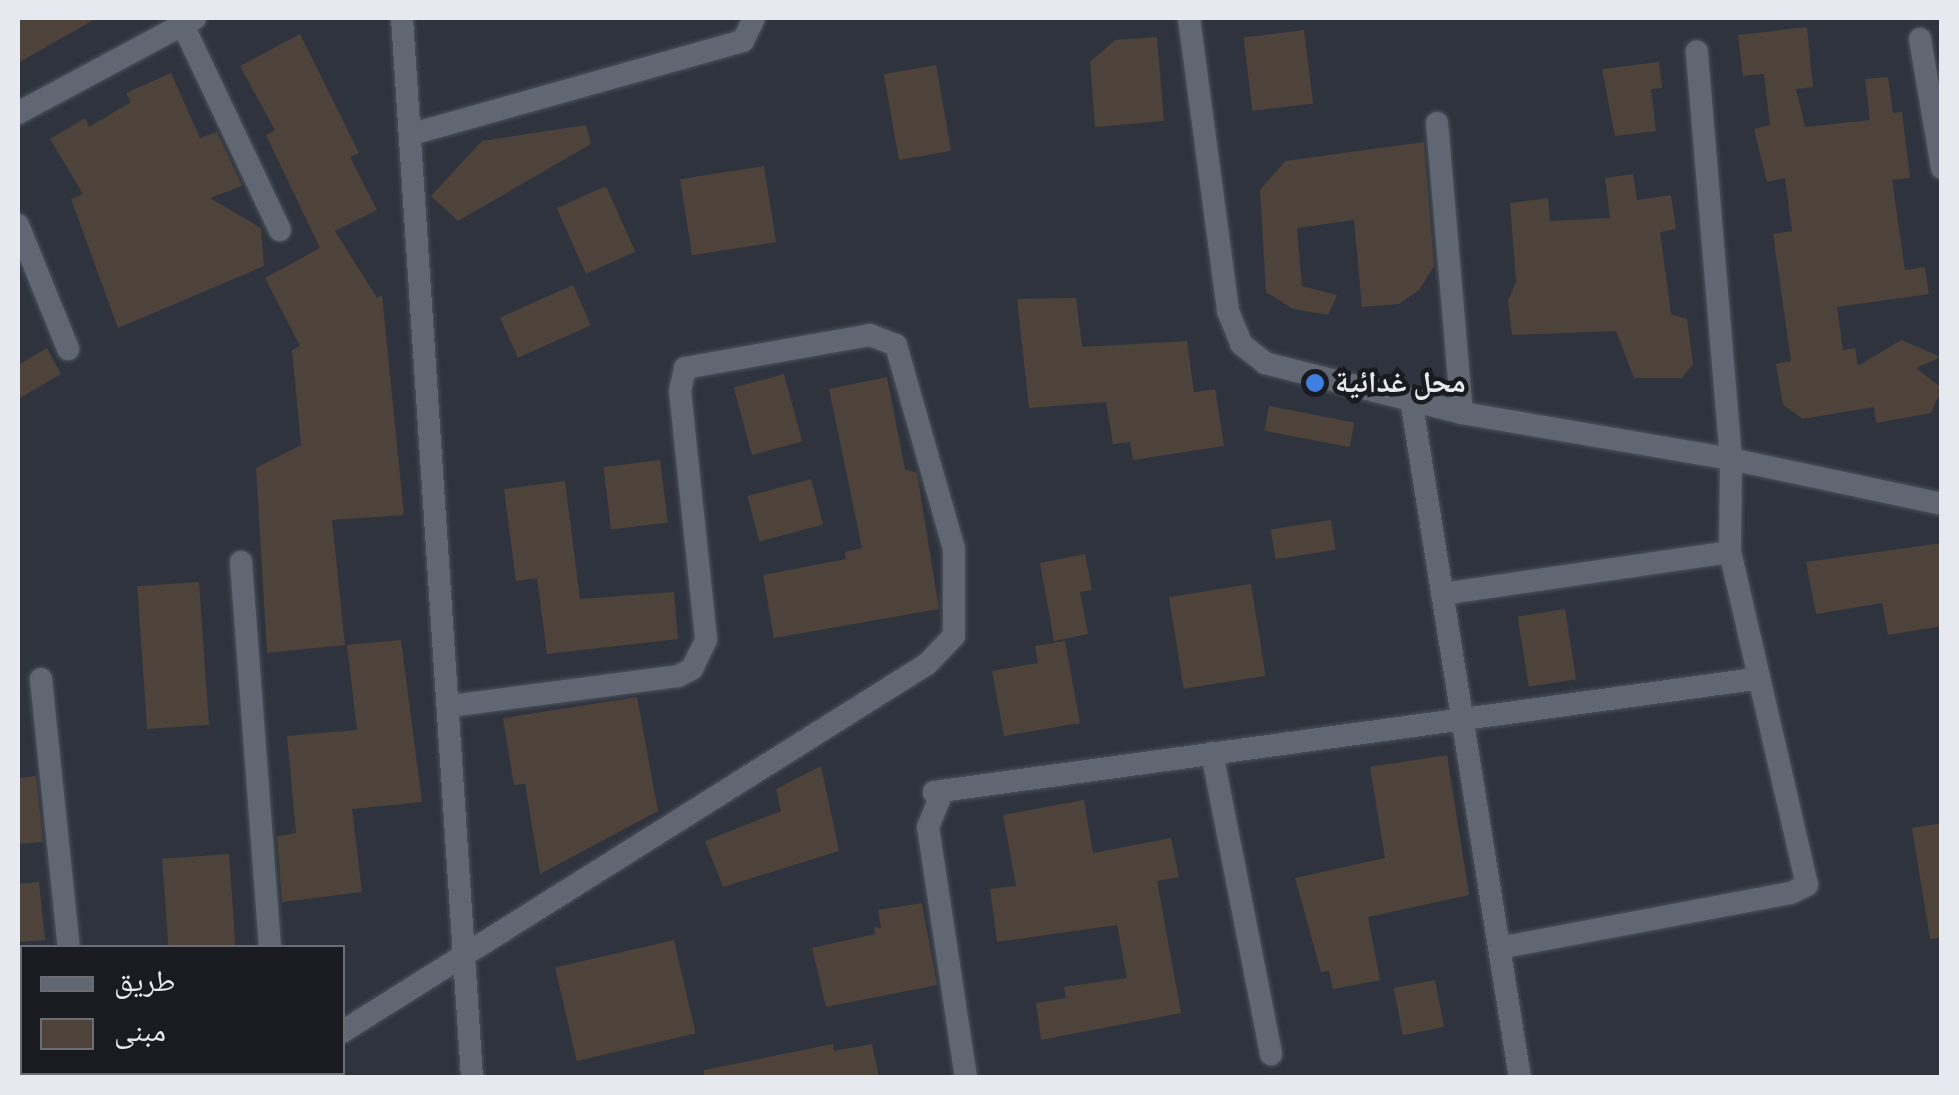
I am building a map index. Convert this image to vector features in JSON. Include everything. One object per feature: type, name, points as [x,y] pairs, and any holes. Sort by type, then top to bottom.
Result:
[{"type":"street","points":[[402,18],[451,706],[460,958],[472,1078]]},
{"type":"street","points":[[412,134],[743,40],[754,18]]},
{"type":"street","points":[[1188,18],[1221,277],[1242,344],[1265,364],[1357,391],[1411,399],[1462,413],[1731,459],[1942,504]]},
{"type":"street","points":[[18,113],[189,20],[280,230]]},
{"type":"street","points":[[1920,40],[1941,154]]},
{"type":"street","points":[[1499,948],[1791,894],[1807,885],[1755,678],[1730,552],[1731,459],[1696,51]]},
{"type":"street","points":[[1437,123],[1462,413]]},
{"type":"street","points":[[18,225],[68,349]]},
{"type":"street","points":[[345,1030],[927,664],[954,636],[954,550],[896,345],[870,335],[685,368],[680,391],[706,640],[692,669],[678,676],[451,706]]},
{"type":"street","points":[[1411,399],[1520,1078]]},
{"type":"street","points":[[1442,594],[1730,552]]},
{"type":"street","points":[[242,562],[270,945]]},
{"type":"street","points":[[966,1078],[928,827],[939,800],[934,792],[1462,722],[1755,678]]},
{"type":"street","points":[[41,679],[69,945]]},
{"type":"street","points":[[1212,753],[1271,1054]]},
{"type":"building","points":[[18,18],[97,18],[18,63]]},
{"type":"building","points":[[1807,27],[1813,87],[1796,89],[1805,127],[1870,120],[1865,79],[1888,77],[1893,113],[1902,112],[1910,178],[1892,180],[1905,270],[1925,267],[1929,294],[1837,307],[1843,350],[1855,348],[1858,366],[1901,340],[1941,357],[1916,368],[1942,388],[1931,413],[1876,423],[1874,407],[1803,419],[1783,405],[1776,364],[1791,361],[1773,234],[1792,231],[1785,178],[1767,182],[1754,129],[1770,125],[1764,74],[1743,76],[1738,35]]},
{"type":"building","points":[[1304,30],[1313,103],[1252,111],[1243,37]]},
{"type":"building","points":[[300,34],[359,153],[350,157],[377,210],[335,231],[377,298],[382,295],[404,515],[332,520],[345,645],[267,653],[256,468],[301,445],[292,350],[300,346],[265,278],[320,248],[266,135],[275,130],[240,66]]},
{"type":"building","points":[[1157,37],[1164,121],[1095,127],[1090,62],[1115,40]]},
{"type":"building","points":[[1659,62],[1662,88],[1651,89],[1656,131],[1615,136],[1602,69]]},
{"type":"building","points":[[936,65],[951,151],[899,160],[884,74]]},
{"type":"building","points":[[171,73],[200,138],[217,132],[242,186],[210,198],[261,228],[264,266],[118,328],[71,199],[83,194],[50,139],[85,118],[89,127],[131,102],[126,93]]},
{"type":"building","points":[[586,125],[591,144],[458,221],[431,196],[482,141]]},
{"type":"building","points":[[1424,142],[1434,266],[1419,290],[1399,304],[1362,307],[1354,220],[1297,228],[1302,286],[1337,295],[1328,315],[1293,309],[1266,292],[1260,190],[1285,161]]},
{"type":"building","points":[[764,166],[776,242],[692,255],[680,179]]},
{"type":"building","points":[[1633,174],[1637,200],[1671,195],[1676,229],[1660,232],[1671,314],[1687,319],[1693,364],[1682,378],[1634,378],[1616,331],[1512,335],[1508,301],[1516,282],[1510,203],[1548,198],[1550,221],[1610,218],[1605,178]]},
{"type":"building","points":[[606,186],[635,252],[586,274],[557,208]]},
{"type":"building","points":[[573,285],[591,325],[518,358],[500,318]]},
{"type":"building","points":[[1076,298],[1082,347],[1187,341],[1194,392],[1215,389],[1224,446],[1133,460],[1130,442],[1113,444],[1106,402],[1029,408],[1017,299]]},
{"type":"building","points":[[47,348],[61,374],[18,399],[18,365]]},
{"type":"building","points":[[784,374],[802,442],[752,455],[734,387]]},
{"type":"building","points":[[887,377],[905,469],[917,473],[939,609],[774,638],[763,575],[846,559],[845,552],[862,548],[829,389]]},
{"type":"building","points":[[1269,406],[1354,423],[1350,447],[1264,431]]},
{"type":"building","points":[[660,460],[668,523],[611,529],[603,467]]},
{"type":"building","points":[[811,479],[823,524],[759,541],[747,496]]},
{"type":"building","points":[[565,481],[580,599],[674,592],[678,639],[547,654],[537,578],[516,581],[504,489]]},
{"type":"building","points":[[1331,520],[1336,550],[1275,559],[1271,530]]},
{"type":"building","points":[[1942,543],[1942,626],[1888,635],[1882,603],[1816,614],[1806,562]]},
{"type":"building","points":[[1085,554],[1092,590],[1080,592],[1088,634],[1054,641],[1040,563]]},
{"type":"building","points":[[199,582],[209,725],[147,729],[137,586]]},
{"type":"building","points":[[1251,584],[1266,676],[1184,689],[1169,597]]},
{"type":"building","points":[[1565,609],[1576,679],[1529,687],[1518,617]]},
{"type":"building","points":[[401,640],[422,802],[352,809],[362,892],[282,902],[277,836],[296,833],[287,736],[357,730],[347,645]]},
{"type":"building","points":[[1065,641],[1080,723],[1004,736],[992,671],[1038,663],[1035,646]]},
{"type":"building","points":[[637,697],[658,811],[540,874],[525,784],[514,785],[503,718]]},
{"type":"building","points":[[1447,755],[1469,895],[1368,917],[1380,980],[1333,989],[1329,971],[1321,972],[1295,878],[1385,858],[1370,767]]},
{"type":"building","points":[[821,766],[839,851],[723,887],[705,841],[781,811],[776,789]]},
{"type":"building","points":[[36,776],[43,842],[18,844],[18,778]]},
{"type":"building","points":[[1084,800],[1093,853],[1171,838],[1179,877],[1157,881],[1181,1013],[1041,1040],[1036,1003],[1066,998],[1064,987],[1127,978],[1117,925],[997,942],[990,889],[1016,886],[1003,815]]},
{"type":"building","points":[[1942,823],[1942,938],[1930,939],[1912,828]]},
{"type":"building","points":[[229,854],[235,945],[168,945],[162,859]]},
{"type":"building","points":[[39,882],[45,940],[18,942],[18,884]]},
{"type":"building","points":[[922,903],[937,985],[826,1007],[812,948],[875,934],[874,927],[881,928],[878,910]]},
{"type":"building","points":[[674,940],[696,1034],[577,1061],[555,967]]},
{"type":"building","points":[[1435,980],[1444,1027],[1403,1035],[1394,988]]},
{"type":"building","points":[[833,1044],[834,1051],[872,1044],[879,1078],[704,1078],[704,1070]]},
{"type":"place","name":"محل غدائية","points":[[1315,383]]}]
